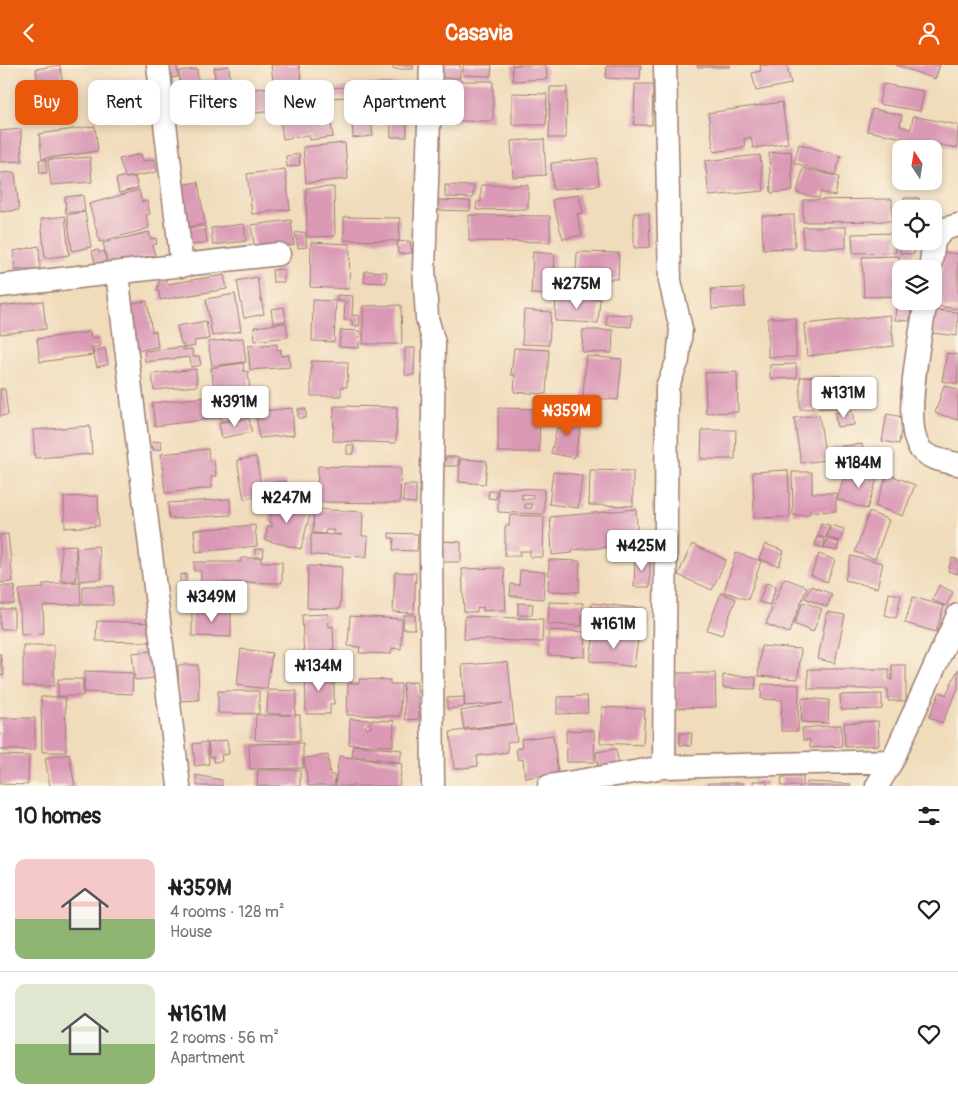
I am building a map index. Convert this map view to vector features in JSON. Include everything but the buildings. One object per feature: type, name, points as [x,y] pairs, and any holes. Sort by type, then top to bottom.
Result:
[{"type":"street","points":[[158,65],[182,266]]},
{"type":"street","points":[[431,65],[424,269],[428,318],[434,343],[431,549],[433,786]]},
{"type":"street","points":[[664,767],[667,387],[678,360],[681,329],[670,281],[665,65]]},
{"type":"street","points":[[942,231],[958,225]]},
{"type":"street","points":[[0,286],[279,254]]},
{"type":"street","points":[[117,273],[179,786]]},
{"type":"street","points":[[925,310],[912,404],[915,441],[923,453],[946,462],[958,464]]},
{"type":"street","points":[[877,786],[892,761],[958,615]]},
{"type":"street","points":[[548,786],[664,767],[892,761]]}]
